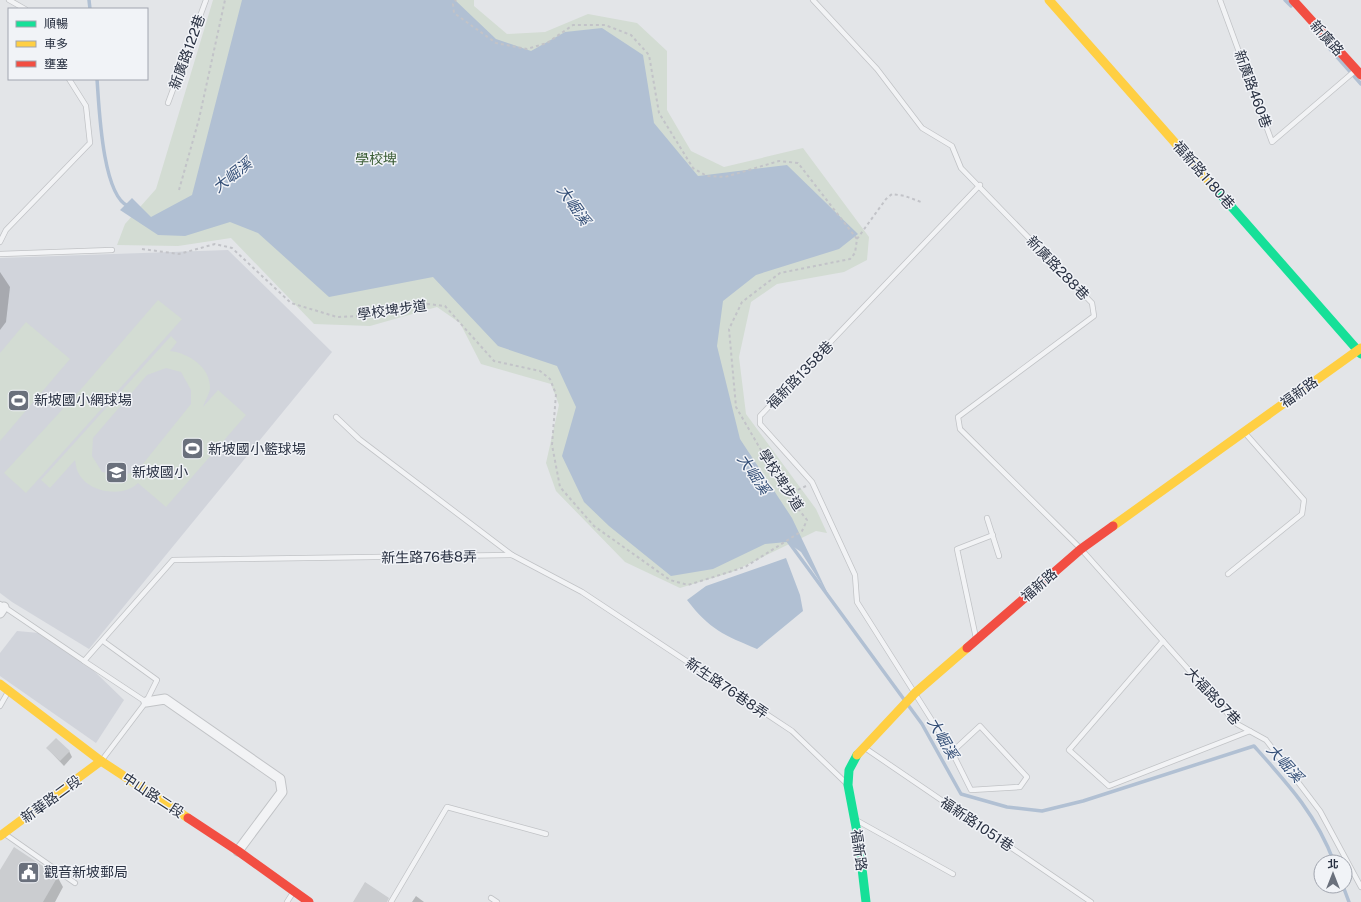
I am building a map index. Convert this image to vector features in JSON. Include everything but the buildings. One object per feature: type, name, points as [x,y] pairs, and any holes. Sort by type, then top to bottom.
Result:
[{"type":"street","name":"福新路1180巷","points":[[1049,0],[1360,351]]},
{"type":"street","name":"新廣路","points":[[1293,0],[1358,73]]},
{"type":"street","name":"福新路","points":[[866,902],[848,785],[849,770],[857,754],[863,747],[915,693],[1081,549],[1244,431],[1360,351]]},
{"type":"street","name":"中山路二段","points":[[0,684],[101,761],[238,851],[295,890],[309,902]]},
{"type":"street","points":[[146,702],[165,699],[280,779],[282,792],[238,851]]},
{"type":"street","name":"新華路二段","points":[[2,835],[101,761]]},
{"type":"lane","points":[[9,0],[23,8]]},
{"type":"lane","name":"新廣路122巷","points":[[168,103],[206,0]]},
{"type":"lane","name":"新廣路288巷","points":[[812,0],[877,69],[922,128],[952,146],[961,168],[980,185],[1092,303],[1094,316],[958,417],[960,429],[1081,549]]},
{"type":"lane","name":"新廣路460巷","points":[[1220,0],[1272,142],[1358,73]]},
{"type":"lane","points":[[0,242],[6,230],[90,144],[86,106],[70,80]]},
{"type":"lane","name":"福新路1358巷","points":[[952,752],[980,726],[1027,777],[1020,787],[971,790],[952,752],[857,602],[855,575],[812,482],[760,424],[760,416],[980,185]]},
{"type":"lane","points":[[0,254],[112,250]]},
{"type":"lane","points":[[336,417],[359,440],[512,555]]},
{"type":"lane","points":[[1228,574],[1302,514],[1304,500],[1244,431]]},
{"type":"lane","points":[[987,518],[999,556]]},
{"type":"lane","points":[[976,639],[957,549],[993,534]]},
{"type":"lane","name":"大福路97巷","points":[[1081,549],[1237,724],[1266,740],[1320,811],[1361,887]]},
{"type":"lane","name":"新生路76巷8弄","points":[[84,661],[173,560],[512,555],[582,592],[792,731],[848,785]]},
{"type":"lane","points":[[1,608],[146,702]]},
{"type":"lane","points":[[101,761],[146,702],[157,680],[103,641]]},
{"type":"lane","points":[[1163,641],[1069,750],[1109,786],[1250,731]]},
{"type":"lane","points":[[0,706],[9,690]]},
{"type":"lane","name":"福新路1051巷","points":[[863,747],[1091,902]]},
{"type":"lane","points":[[391,902],[447,807],[546,834]]},
{"type":"lane","points":[[854,819],[953,874]]},
{"type":"lane","points":[[2,835],[75,883]]},
{"type":"lane","points":[[287,902],[295,890]]},
{"type":"lane","points":[[491,898],[497,902]]},
{"type":"path","points":[[179,190],[199,119],[226,0]]},
{"type":"path","points":[[456,0],[453,4],[454,13],[496,43],[527,49],[547,43],[573,25],[605,25],[631,35],[649,55],[659,113],[692,168],[708,176],[725,176],[779,161],[798,163],[857,239],[886,199],[892,194],[905,196],[921,202]]},
{"type":"path","name":"學校埤步道","points":[[142,249],[179,254],[215,244],[232,248],[291,303],[337,317],[362,316],[428,304],[445,306],[494,361],[540,371],[550,379],[556,394],[552,445],[560,488],[594,526],[670,580],[688,585],[745,567],[802,531],[807,520],[787,495],[736,407],[728,329],[742,302],[780,273],[850,259],[855,252],[857,239]]},
{"type":"path","points":[[787,495],[812,482]]},
{"type":"shaded area","name":"新坡國小","points":[[228,250],[332,352],[89,649],[12,602],[0,593],[0,258]]},
{"type":"shaded area","points":[[17,631],[39,633],[93,670],[124,700],[96,743],[0,676],[0,653]]},
{"type":"green space","name":"學校埤","points":[[213,0],[474,0],[474,6],[507,34],[545,32],[588,14],[637,23],[667,51],[667,110],[691,151],[724,167],[803,148],[869,237],[867,260],[844,272],[777,284],[751,302],[739,357],[746,414],[816,509],[827,533],[816,531],[732,572],[680,588],[625,562],[556,491],[546,463],[559,405],[551,384],[481,364],[460,323],[437,307],[370,326],[314,324],[231,238],[178,246],[117,245],[125,224],[156,189]]},
{"type":"green space","points":[[158,300],[182,319],[26,493],[4,473],[82,388]]},
{"type":"green space","name":"新坡國小網球場","points":[[26,322],[70,359],[0,441],[0,353]]},
{"type":"green space","points":[[171,336],[177,342],[170,351],[177,352],[191,358],[203,368],[207,374],[210,389],[203,407],[218,390],[246,415],[166,507],[138,483],[132,488],[115,492],[97,489],[89,485],[78,472],[75,460],[50,488],[41,480]],"holes":[[[166,368],[181,372],[191,390],[191,404],[138,470],[122,476],[102,472],[92,456],[93,438],[147,375]]]},
{"type":"water","name":"學校埤","points":[[242,0],[455,0],[496,39],[531,51],[565,32],[602,28],[643,55],[654,123],[698,176],[787,165],[858,234],[839,249],[756,275],[723,301],[717,346],[740,439],[792,518],[829,596],[801,552],[787,542],[765,544],[713,569],[671,576],[609,526],[584,502],[562,456],[576,407],[557,366],[498,346],[433,277],[329,297],[258,233],[230,222],[185,236],[158,235],[120,210],[132,198],[151,217],[192,195]]},
{"type":"water","points":[[786,558],[800,595],[803,611],[757,649],[735,640],[718,630],[703,618],[687,600],[706,586]]},
{"type":"waterway","name":"大崛溪","points":[[89,0],[90,8]]},
{"type":"waterway","points":[[1285,0],[1291,6]]},
{"type":"waterway","points":[[1330,49],[1361,84]]},
{"type":"waterway","name":"大崛溪","points":[[97,80],[101,128],[107,168],[112,185],[119,198],[128,206]]},
{"type":"waterway","name":"大崛溪","points":[[788,541],[922,724],[961,794],[1007,807],[1042,811],[1083,801],[1254,746],[1290,787],[1310,814],[1331,854]]},
{"type":"waterway","name":"大崛溪","points":[[1346,894],[1349,902]]},
{"type":"traffic: fast","points":[[1215,188],[1361,354]]},
{"type":"traffic: fast","points":[[857,755],[849,770],[848,785],[859,843],[866,902]]},
{"type":"traffic: slow","points":[[1049,0],[1215,188]]},
{"type":"traffic: slow","points":[[1113,526],[1361,348]]},
{"type":"traffic: slow","points":[[857,755],[915,693],[967,648]]},
{"type":"traffic: slow","points":[[0,684],[101,761],[188,818]]},
{"type":"traffic: slow","points":[[0,836],[101,761]]},
{"type":"traffic: jam","points":[[1293,0],[1361,75]]},
{"type":"traffic: jam","points":[[967,648],[1081,549],[1113,526]]},
{"type":"traffic: jam","points":[[188,818],[238,851],[309,902]]},
{"type":"place","name":"新坡國小網球場","points":[[18,400]]},
{"type":"place","name":"新坡國小籃球場","points":[[192,449]]},
{"type":"place","name":"新坡國小","points":[[117,472]]},
{"type":"place","name":"觀音新坡郵局","points":[[28,872]]}]
